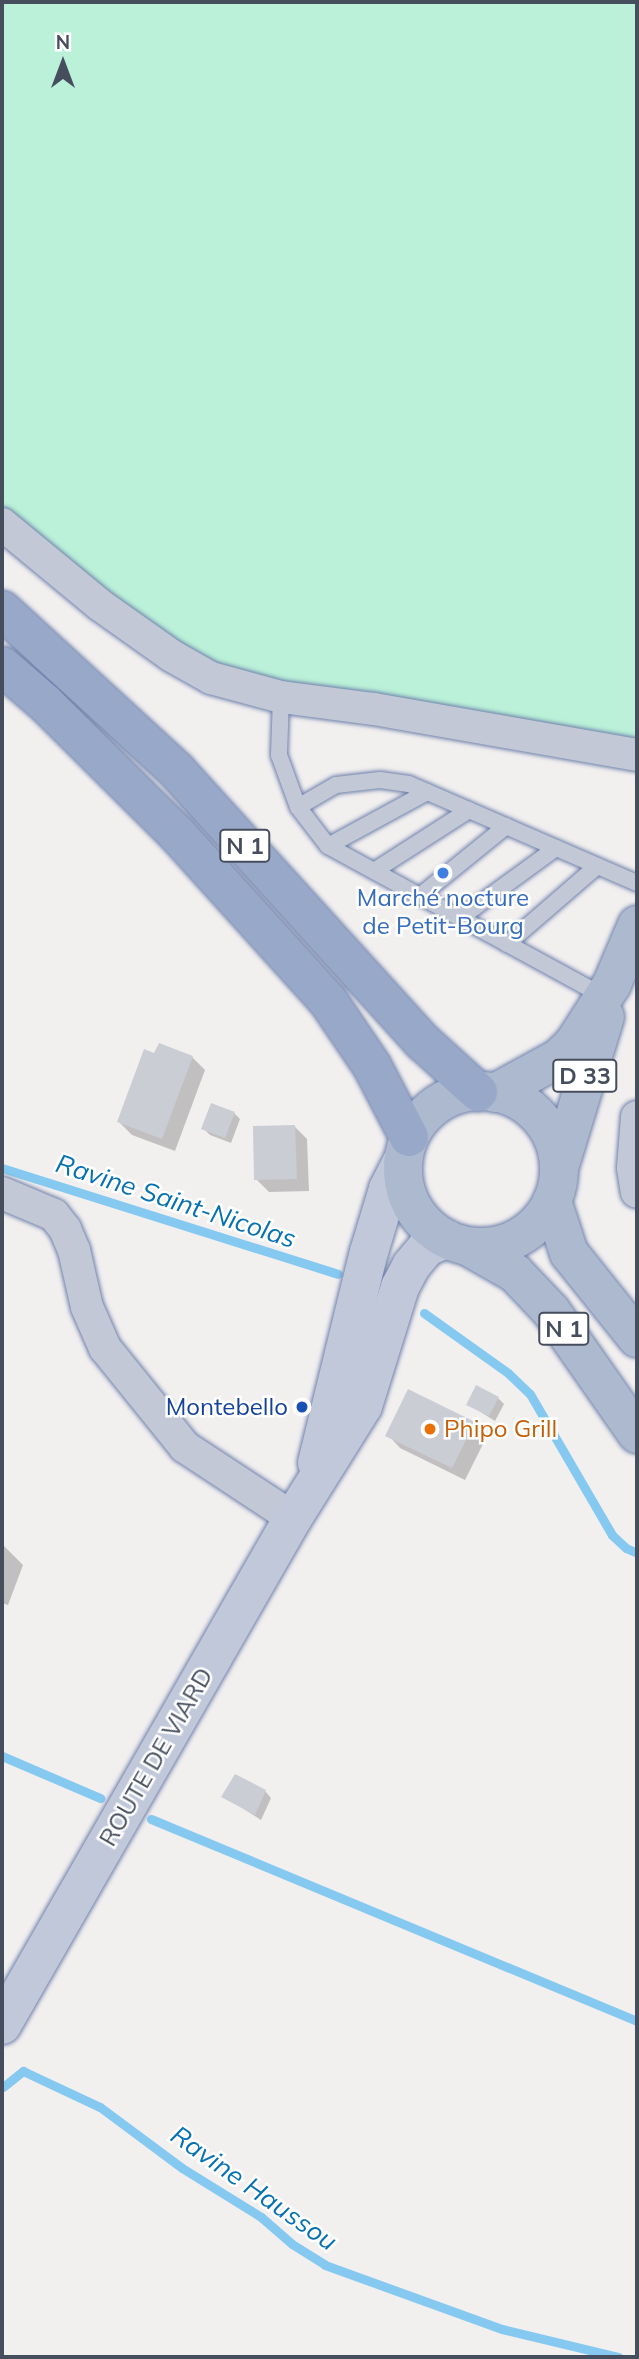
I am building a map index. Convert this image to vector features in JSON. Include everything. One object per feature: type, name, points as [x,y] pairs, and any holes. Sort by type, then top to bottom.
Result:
[{"type":"highway","name":"N 1","points":[[2,610],[177,771],[424,1042],[486,1093]]},
{"type":"highway","name":"N 1","points":[[2,666],[46,704],[168,824],[328,1001],[372,1066],[406,1148]]},
{"type":"main road","name":"D 33","points":[[486,1093],[559,1058],[574,1043],[608,991],[637,925]]},
{"type":"main road","name":"D 33","points":[[556,1185],[603,1025],[608,991]]},
{"type":"main road","points":[[406,1148],[418,1123],[445,1100],[486,1093]]},
{"type":"main road","name":"N 1","points":[[486,1093],[525,1105],[540,1119],[556,1150],[556,1185],[569,1253],[637,1338]]},
{"type":"main road","name":"N 1","points":[[406,1148],[404,1183],[411,1206],[426,1225],[515,1273],[551,1311],[637,1434]]},
{"type":"main road","name":"ROUTE DE VIARD","points":[[302,1504],[369,1252],[388,1189],[406,1148]]},
{"type":"main road","points":[[457,1243],[489,1247],[527,1232],[542,1219],[556,1185]]},
{"type":"main road","name":"ROUTE DE VIARD","points":[[2,2025],[302,1504],[363,1406],[406,1276],[427,1247],[457,1243]]},
{"type":"street","points":[[2,524],[100,605],[172,656],[211,678],[281,697],[374,709],[637,755]]},
{"type":"street","points":[[637,1117],[633,1168],[637,1192]]},
{"type":"street","points":[[2,1193],[54,1214],[65,1229],[74,1250],[87,1307],[105,1348],[185,1447],[302,1504]]},
{"type":"lane","points":[[281,697],[279,755],[298,807],[328,846],[507,944],[608,991]]},
{"type":"lane","points":[[298,807],[336,785],[380,780],[409,784],[637,883]]},
{"type":"lane","points":[[328,846],[427,792]]},
{"type":"lane","points":[[374,870],[469,810]]},
{"type":"lane","points":[[420,896],[506,826]]},
{"type":"lane","points":[[460,918],[555,848]]},
{"type":"lane","points":[[507,944],[597,866]]},
{"type":"green space","points":[[2,2],[637,2],[637,755],[211,678],[2,524]]},
{"type":"building","points":[[159,1043],[193,1056],[162,1139],[117,1122],[144,1049],[154,1053]]},
{"type":"building","points":[[211,1103],[235,1112],[225,1138],[201,1129]]},
{"type":"building","points":[[295,1125],[297,1179],[254,1180],[253,1126]]},
{"type":"building","points":[[476,1385],[499,1397],[489,1416],[466,1405]]},
{"type":"building","name":"Phipo Grill","points":[[408,1389],[475,1422],[452,1468],[385,1436]]},
{"type":"building","points":[[235,1774],[266,1790],[255,1815],[221,1797]]},
{"type":"waterway","name":"Ravine Saint-Nicolas","points":[[2,1168],[338,1274]]},
{"type":"waterway","name":"Ravine Saint-Nicolas","points":[[424,1313],[508,1373],[530,1394],[612,1535],[626,1548],[637,1553]]},
{"type":"waterway","points":[[2,1756],[100,1798]]},
{"type":"waterway","points":[[151,1819],[637,2021]]},
{"type":"waterway","name":"Ravine Haussou","points":[[3,2087],[23,2071],[100,2107],[182,2168],[261,2217],[292,2244],[325,2265],[502,2329],[619,2357]]},
{"type":"place","name":"Marché nocture de Petit-Bourg","points":[[443,873]]},
{"type":"place","name":"Montebello","points":[[302,1407]]},
{"type":"place","name":"Phipo Grill","points":[[430,1429]]}]
